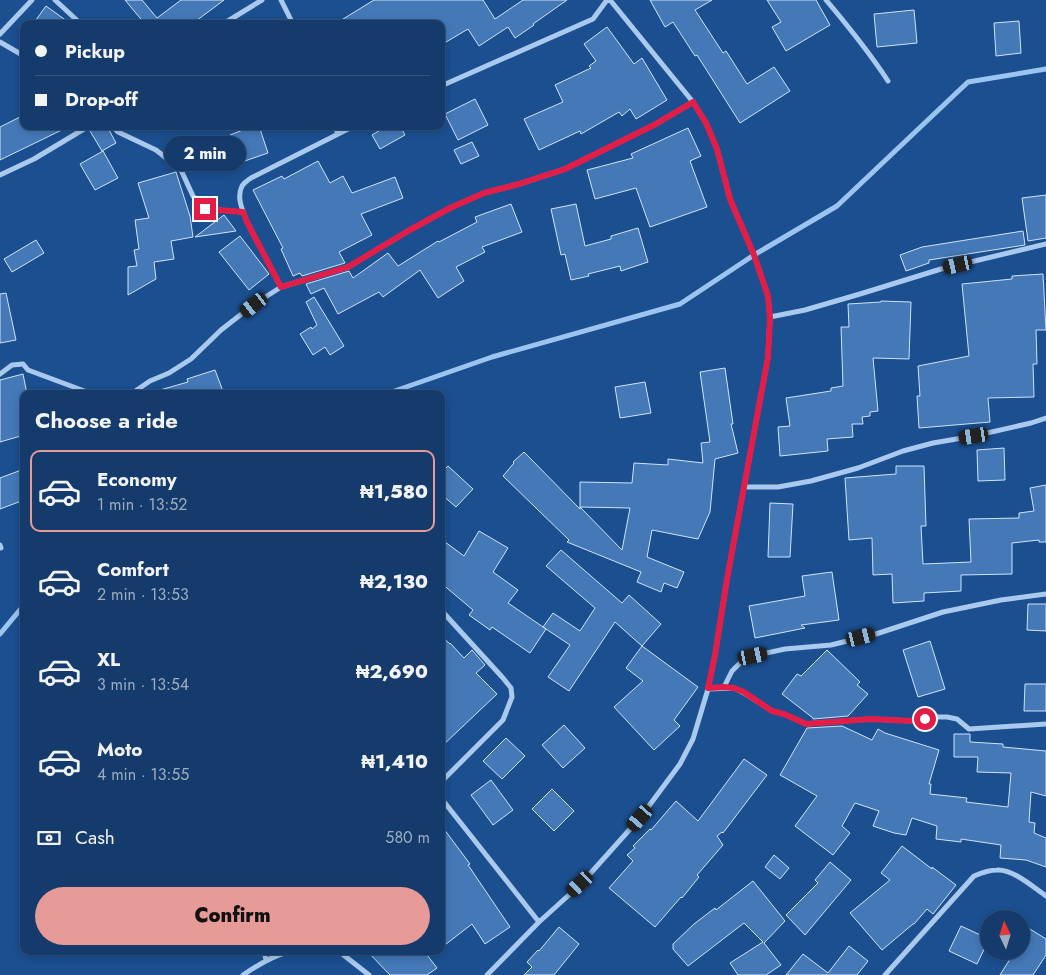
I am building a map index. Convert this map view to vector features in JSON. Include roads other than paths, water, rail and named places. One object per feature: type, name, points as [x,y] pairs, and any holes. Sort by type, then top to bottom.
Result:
[{"type":"street","points":[[0,34],[32,0]]},
{"type":"street","points":[[55,0],[77,20]]},
{"type":"street","points":[[230,20],[262,0]]},
{"type":"street","points":[[281,0],[291,20]]},
{"type":"street","points":[[445,84],[593,19],[608,0],[693,102],[706,123],[717,149],[730,199],[754,255],[768,296],[770,318],[768,357],[715,655],[708,688],[693,739],[680,764],[640,818],[611,852],[487,975]]},
{"type":"street","points":[[826,0],[845,22],[888,81]]},
{"type":"street","points":[[0,42],[20,54]]},
{"type":"street","points":[[137,390],[191,359],[228,325],[281,287],[348,267],[450,208],[484,193],[565,169],[654,125],[693,102]]},
{"type":"street","points":[[0,175],[34,159],[82,130]]},
{"type":"street","points":[[116,130],[156,150],[180,170],[193,196],[205,209],[243,212]]},
{"type":"street","points":[[336,130],[338,134]]},
{"type":"street","points":[[281,287],[243,212],[240,204],[242,185],[250,178],[346,130]]},
{"type":"street","points":[[770,318],[805,310],[941,269],[1046,244]]},
{"type":"street","points":[[0,374],[12,365],[23,364],[28,370],[82,390]]},
{"type":"street","points":[[745,487],[778,487],[811,481],[858,468],[933,443],[974,436],[1046,418]]},
{"type":"street","points":[[724,687],[732,671],[742,661],[753,656],[831,645],[876,634],[943,612],[1000,600],[1046,594]]},
{"type":"street","points":[[445,614],[503,678],[510,688],[512,696],[503,720],[445,778]]},
{"type":"street","points":[[708,688],[734,688],[744,692],[772,711],[806,724],[870,719],[913,721],[938,717],[957,719],[969,729],[1046,724]]},
{"type":"street","points":[[445,803],[539,922]]},
{"type":"street","points":[[885,975],[974,876],[999,869],[1013,874],[1046,896]]},
{"type":"street","points":[[265,955],[266,960]]},
{"type":"street","points":[[243,975],[266,960],[280,955]]},
{"type":"street","points":[[343,955],[369,975]]},
{"type":"waterway","points":[[397,390],[492,357],[680,304],[754,255],[837,206],[968,82],[1046,69]]},
{"type":"waterway","points":[[0,634],[20,610]]}]
